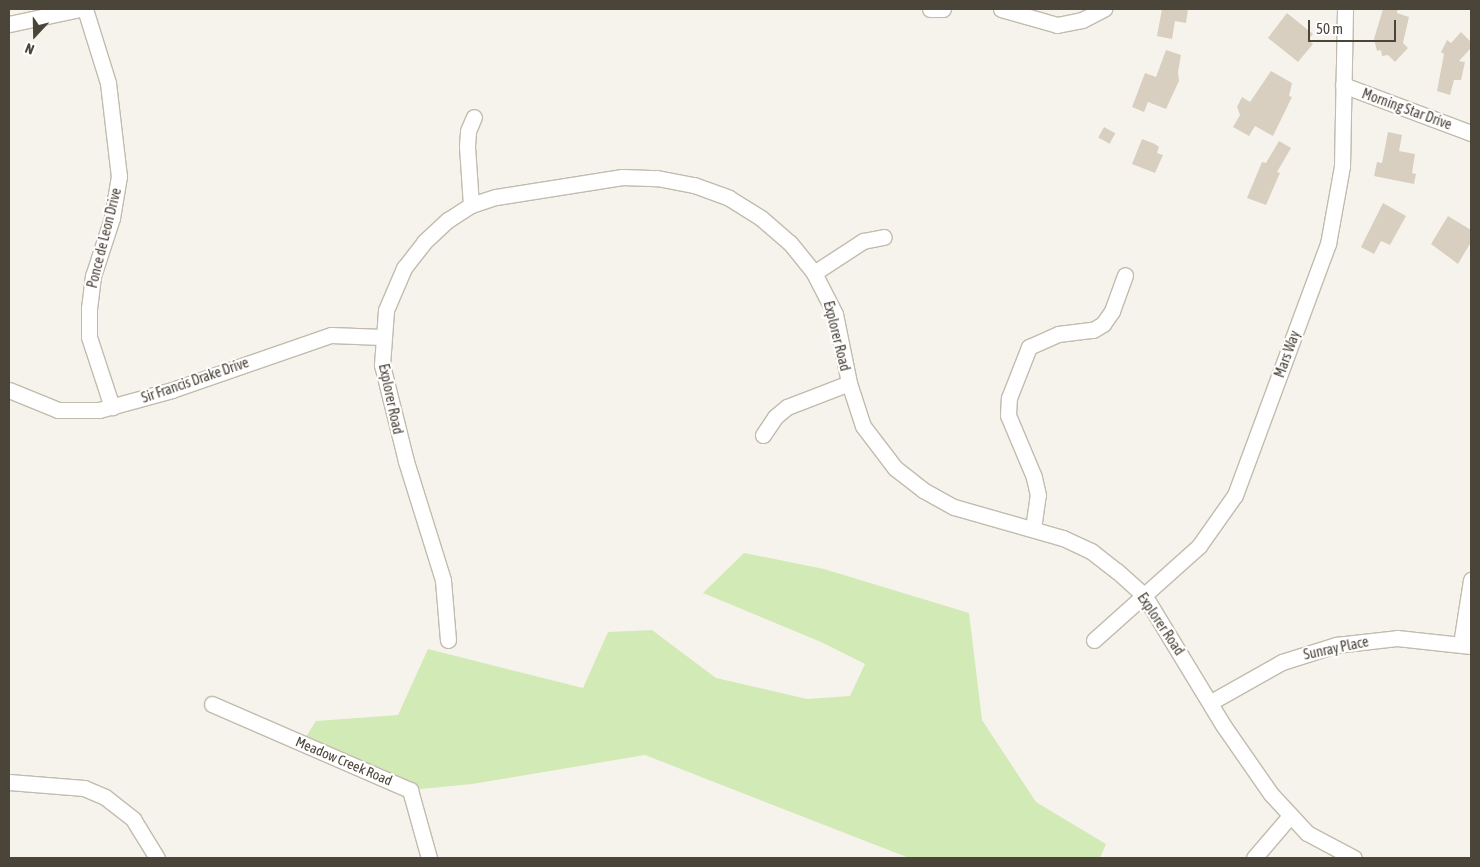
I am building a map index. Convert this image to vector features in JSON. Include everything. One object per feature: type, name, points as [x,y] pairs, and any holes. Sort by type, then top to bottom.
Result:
[{"type":"street","points":[[9,24],[79,9]]},
{"type":"street","name":"Ponce de Leon Drive","points":[[85,9],[108,83],[119,176],[112,218],[93,276],[89,308],[89,337],[112,408]]},
{"type":"street","points":[[930,9],[944,9]]},
{"type":"street","points":[[1001,9],[1029,20],[1057,25],[1082,20],[1104,9]]},
{"type":"street","name":"Mars Way","points":[[1094,640],[1199,546],[1235,495],[1328,244],[1342,166],[1345,9]]},
{"type":"street","name":"Morning Star Drive","points":[[1343,85],[1471,133]]},
{"type":"street","points":[[471,205],[467,146],[468,131],[474,116]]},
{"type":"street","name":"Explorer Road","points":[[448,640],[443,580],[387,393],[382,365],[382,337],[390,297],[404,268],[436,230],[471,205],[496,196],[604,178],[639,176],[675,180],[729,198],[761,218],[790,243],[814,273],[835,314],[849,383],[863,426],[883,455],[909,480],[954,507],[1033,529],[1091,552],[1144,595],[1239,748],[1290,816],[1317,840],[1354,858]]},
{"type":"street","points":[[814,273],[863,241],[884,237]]},
{"type":"street","points":[[1033,529],[1038,495],[1034,477],[1008,415],[1009,398],[1029,348],[1058,334],[1085,332],[1103,324],[1112,311],[1125,275]]},
{"type":"street","name":"Sir Francis Drake Drive","points":[[9,390],[58,410],[85,412],[112,408],[331,335],[382,337]]},
{"type":"street","points":[[763,435],[775,417],[787,407],[849,383]]},
{"type":"street","points":[[1466,645],[1471,580]]},
{"type":"street","name":"Sunray Place","points":[[1211,702],[1282,662],[1336,645],[1388,638],[1466,645]]},
{"type":"street","name":"Meadow Creek Road","points":[[212,704],[410,790],[429,858]]},
{"type":"street","points":[[9,782],[78,787],[105,797],[133,819],[156,858]]},
{"type":"street","points":[[1254,858],[1290,816]]},
{"type":"green space","points":[[744,553],[824,569],[969,613],[982,720],[1036,802],[1106,844],[1100,858],[909,858],[645,755],[472,784],[410,790],[302,743],[316,721],[398,715],[428,649],[583,688],[608,632],[652,630],[716,678],[807,699],[850,696],[865,664],[821,642],[703,593]]},
{"type":"building","points":[[1162,9],[1188,9],[1186,23],[1175,21],[1172,39],[1157,36]]},
{"type":"building","points":[[1383,9],[1398,9],[1397,13],[1409,17],[1403,43],[1408,48],[1395,62],[1388,55],[1382,56],[1381,50],[1377,51],[1374,39]]},
{"type":"building","points":[[1287,13],[1313,34],[1308,40],[1313,44],[1298,62],[1268,38]]},
{"type":"building","points":[[1461,32],[1471,42],[1471,48],[1459,61],[1465,62],[1461,80],[1454,80],[1450,95],[1437,91],[1444,54],[1441,52],[1447,40],[1451,43]]},
{"type":"building","points":[[1166,50],[1181,55],[1178,72],[1179,81],[1166,109],[1148,102],[1144,112],[1132,107],[1145,73],[1156,77]]},
{"type":"building","points":[[1271,71],[1292,83],[1289,96],[1292,97],[1273,136],[1255,126],[1249,136],[1233,127],[1240,115],[1237,107],[1242,97],[1250,102]]},
{"type":"building","points":[[1104,127],[1115,133],[1110,144],[1098,137]]},
{"type":"building","points":[[1388,132],[1402,135],[1399,151],[1415,154],[1412,173],[1416,174],[1414,184],[1374,176],[1377,162],[1382,163]]},
{"type":"building","points":[[1142,139],[1159,147],[1157,153],[1163,155],[1155,173],[1132,164]]},
{"type":"building","points":[[1279,141],[1291,148],[1277,172],[1280,173],[1266,205],[1247,198],[1262,162],[1266,163]]},
{"type":"building","points":[[1383,203],[1406,216],[1390,245],[1381,241],[1374,254],[1361,247]]},
{"type":"building","points":[[1448,216],[1471,230],[1471,242],[1458,264],[1431,244]]}]
